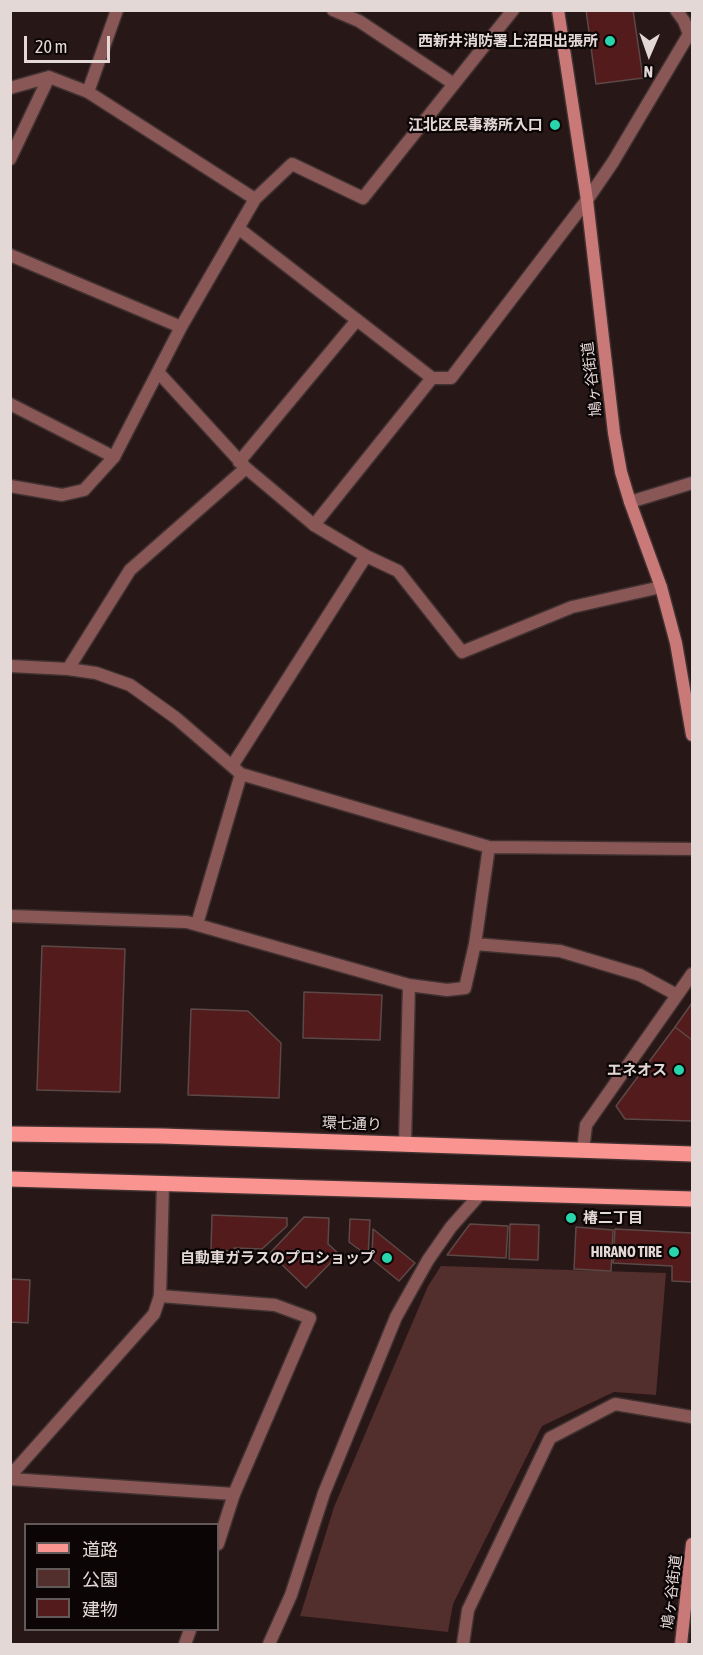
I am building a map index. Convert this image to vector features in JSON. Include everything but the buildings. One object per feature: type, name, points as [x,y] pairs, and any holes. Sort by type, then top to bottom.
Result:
[{"type":"main road","name":"鳩ヶ谷街道","points":[[558,10],[587,200],[614,433],[621,472],[661,587],[675,643],[693,735]]},
{"type":"main road","name":"環七通り","points":[[10,1134],[162,1136],[693,1154]]},
{"type":"main road","points":[[10,1179],[693,1199]]},
{"type":"main road","name":"鳩ヶ谷街道","points":[[681,1644],[693,1544]]},
{"type":"street","points":[[88,92],[117,10]]},
{"type":"street","points":[[333,10],[360,21],[454,84]]},
{"type":"street","points":[[10,486],[63,495],[84,490],[114,457],[181,327],[255,199],[292,164],[363,198],[513,10]]},
{"type":"street","points":[[238,228],[432,378],[451,378],[587,200],[613,162],[691,34],[676,10]]},
{"type":"street","points":[[10,159],[49,77]]},
{"type":"street","points":[[10,88],[49,77],[88,92],[255,199]]},
{"type":"street","points":[[10,255],[181,327]]},
{"type":"street","points":[[68,669],[130,570],[242,465],[357,320]]},
{"type":"street","points":[[158,372],[242,465],[314,525],[366,556],[398,571],[462,652],[572,607],[661,587]]},
{"type":"street","points":[[314,525],[432,378]]},
{"type":"street","points":[[10,404],[114,457]]},
{"type":"street","points":[[630,502],[693,483]]},
{"type":"street","points":[[197,924],[237,770],[366,556]]},
{"type":"street","points":[[10,666],[96,673],[130,685],[176,718],[237,770],[489,847],[693,849]]},
{"type":"street","points":[[10,916],[187,922],[409,985],[447,990],[465,988],[475,944],[489,847]]},
{"type":"street","points":[[475,944],[560,951],[640,975],[677,995]]},
{"type":"street","points":[[583,1151],[586,1125],[693,974]]},
{"type":"street","points":[[405,1144],[409,985]]},
{"type":"street","points":[[10,1478],[154,1314],[160,1296],[164,1183]]},
{"type":"street","points":[[269,1644],[291,1595],[324,1493],[396,1317],[428,1260],[451,1227],[482,1192]]},
{"type":"street","points":[[160,1296],[274,1305],[310,1318],[234,1494],[219,1541]]},
{"type":"street","points":[[463,1644],[468,1610],[550,1438],[615,1404],[693,1417]]},
{"type":"street","points":[[10,1478],[234,1494]]},
{"type":"green space","points":[[441,1266],[666,1273],[656,1395],[614,1392],[542,1426],[453,1604],[448,1632],[300,1616],[334,1507],[428,1286]]},
{"type":"place","name":"西新井消防署上沼田出張所","points":[[610,41]]},
{"type":"place","name":"江北区民事務所入口","points":[[555,125]]},
{"type":"place","name":"エネオス","points":[[679,1070]]},
{"type":"place","name":"椿二丁目","points":[[571,1218]]},
{"type":"place","name":"HIRANO TIRE","points":[[674,1252]]},
{"type":"place","name":"自動車ガラスのプロショップ","points":[[387,1258]]}]
